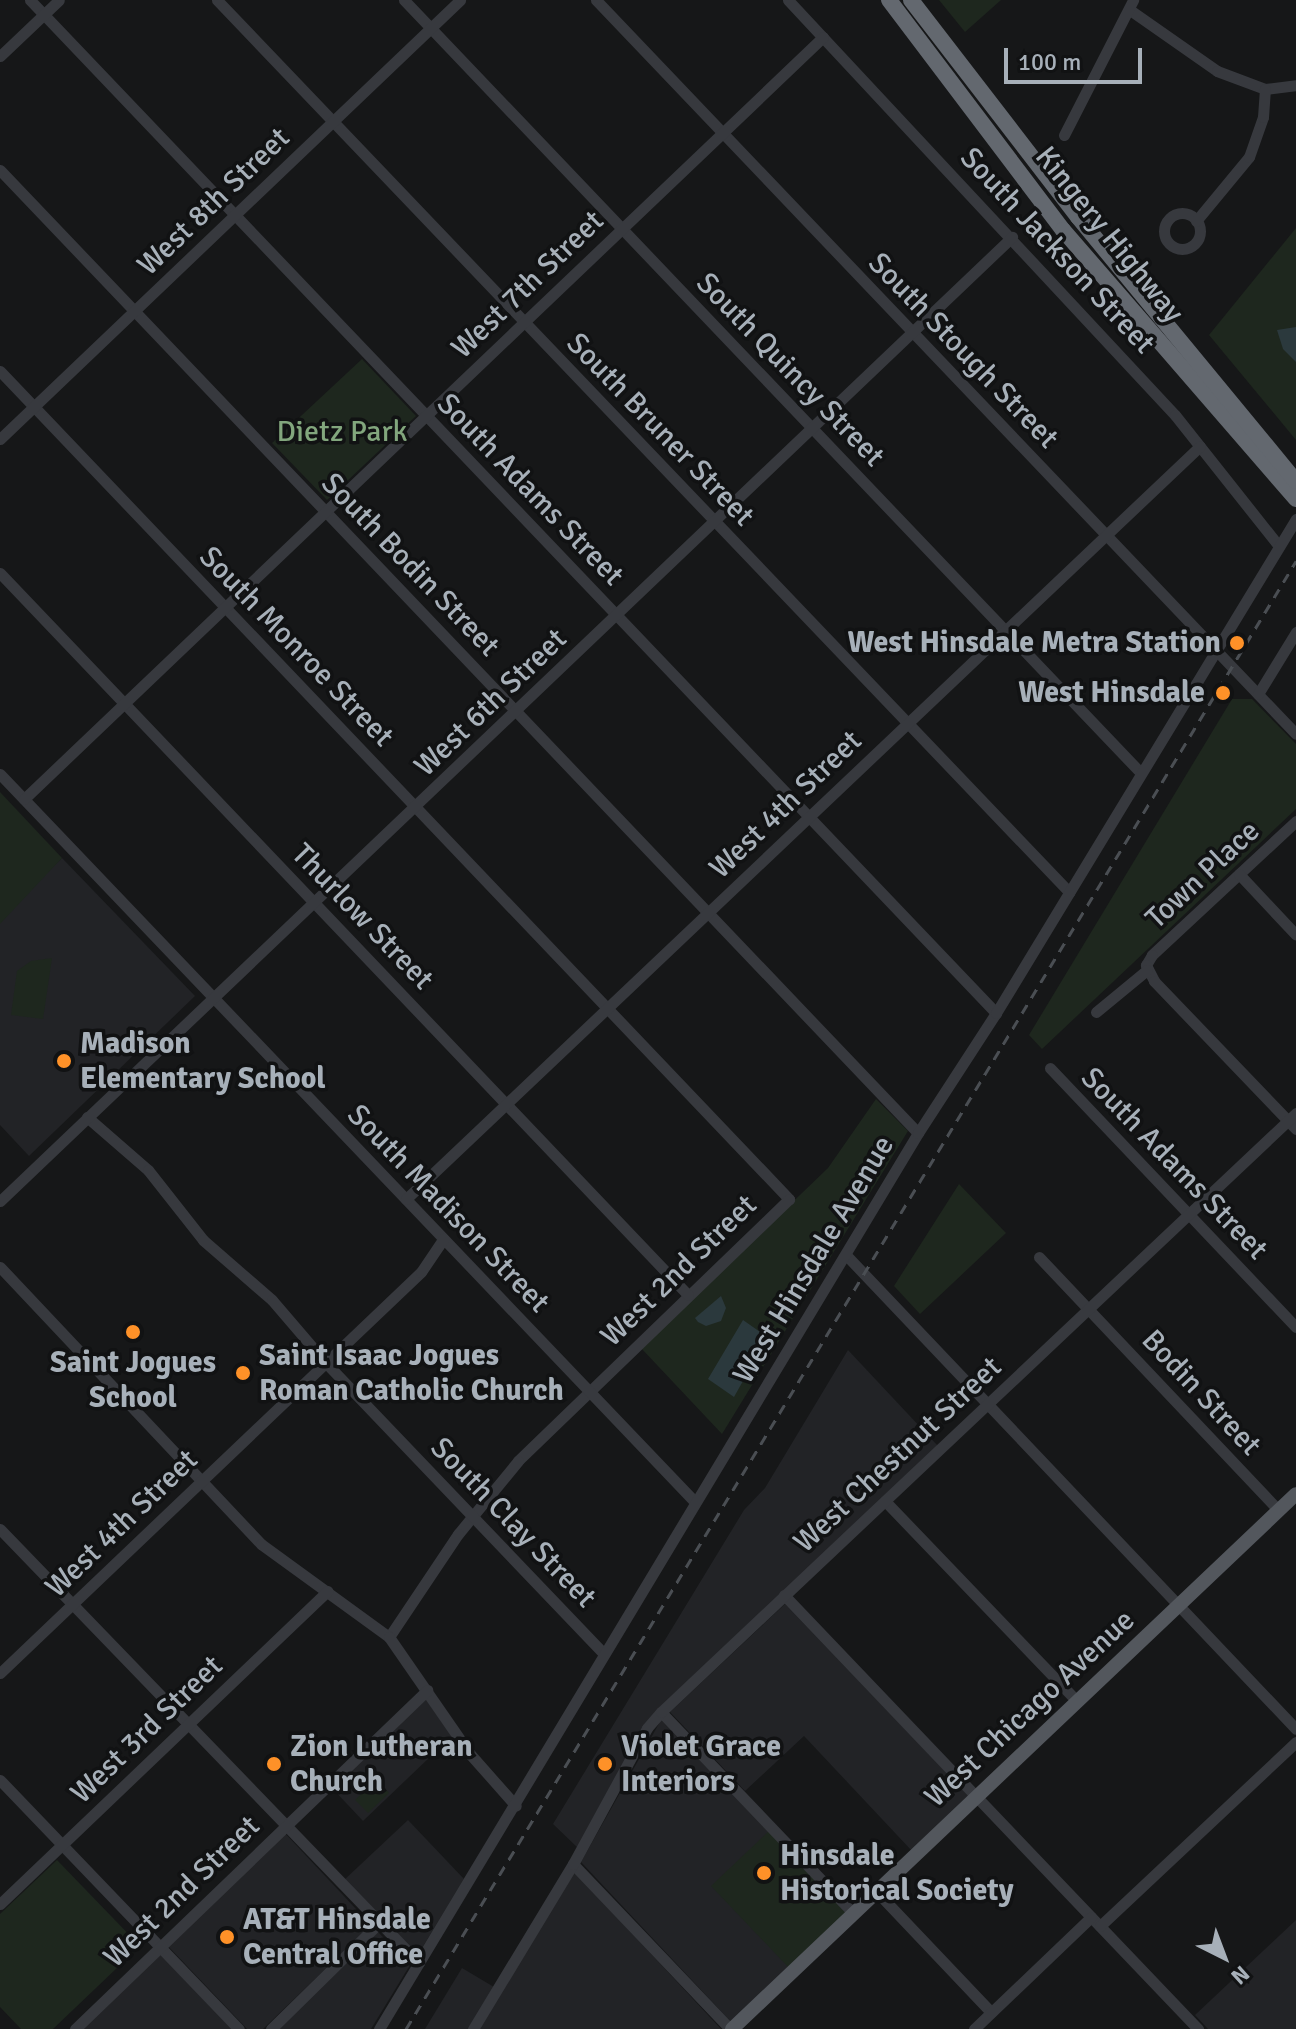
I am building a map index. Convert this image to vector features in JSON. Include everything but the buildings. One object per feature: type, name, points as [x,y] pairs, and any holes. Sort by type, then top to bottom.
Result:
[{"type":"highway","name":"Kingery Highway","points":[[889,0],[1063,230],[1293,486]]},
{"type":"highway","name":"Kingery Highway","points":[[911,0],[1078,217],[1293,486]]},
{"type":"main road","name":"West Chicago Avenue","points":[[731,2029],[1296,1494]]},
{"type":"street","name":"South Adams Street","points":[[30,0],[996,1013]]},
{"type":"street","points":[[0,56],[59,0]]},
{"type":"street","name":"South Bruner Street","points":[[217,0],[1069,892]]},
{"type":"street","name":"South Quincy Street","points":[[404,0],[1141,773]]},
{"type":"street","name":"West 8th Street","points":[[0,439],[460,0]]},
{"type":"street","name":"South Stough Street","points":[[596,0],[1296,734]]},
{"type":"street","name":"South Jackson Street","points":[[788,0],[1012,237],[1200,446],[1279,546]]},
{"type":"street","points":[[1064,135],[1132,5],[1201,63],[1246,84],[1265,89],[1296,85]]},
{"type":"street","name":"West 7th Street","points":[[24,799],[823,37]]},
{"type":"street","points":[[1196,221],[1249,157],[1263,117],[1265,89]]},
{"type":"street","name":"South Bodin Street","points":[[0,170],[918,1133]]},
{"type":"street","name":"West 6th Street","points":[[0,1201],[914,334],[1012,237]]},
{"type":"street","name":"South Monroe Street","points":[[0,371],[789,1199]]},
{"type":"street","name":"West 4th Street","points":[[406,1199],[1200,446]]},
{"type":"street","name":"West Hinsdale Avenue","points":[[379,2029],[516,1806],[695,1502],[847,1256],[918,1133],[996,1013],[1296,519]]},
{"type":"street","name":"Thurlow Street","points":[[0,573],[688,1295]]},
{"type":"street","points":[[1258,694],[1296,632]]},
{"type":"street","name":"South Madison Street","points":[[0,774],[695,1502]]},
{"type":"street","name":"Town Place","points":[[1096,1012],[1146,968],[1152,955],[1296,821]]},
{"type":"street","points":[[1239,874],[1296,935]]},
{"type":"street","points":[[1146,968],[1293,1121]]},
{"type":"street","name":"South Adams Street","points":[[1050,1068],[1296,1327]]},
{"type":"street","name":"South Clay Street","points":[[87,1117],[148,1170],[203,1240],[272,1300],[326,1363],[604,1654]]},
{"type":"street","name":"West Chestnut Street","points":[[473,2029],[573,1864],[647,1728],[661,1712],[1293,1121]]},
{"type":"street","name":"West 2nd Street","points":[[389,1637],[472,1516],[518,1461],[789,1199]]},
{"type":"street","name":"West 4th Street","points":[[0,1673],[421,1272],[443,1239]]},
{"type":"street","points":[[847,1256],[1296,1729]]},
{"type":"street","name":"Bodin Street","points":[[1039,1257],[1278,1510]]},
{"type":"street","points":[[0,1267],[261,1544],[389,1637],[470,1754],[516,1806]]},
{"type":"street","points":[[885,1501],[1077,1701]]},
{"type":"street","points":[[0,1529],[378,1924],[419,1963]]},
{"type":"street","name":"West 3rd Street","points":[[0,1904],[327,1591]]},
{"type":"street","points":[[784,1595],[1198,2029]]},
{"type":"street","name":"West 2nd Street","points":[[75,2029],[427,1690]]},
{"type":"street","points":[[661,1712],[853,1913]]},
{"type":"street","points":[[1100,1926],[1296,1742]]},
{"type":"street","points":[[0,1780],[239,2029]]},
{"type":"street","points":[[573,1864],[731,2029]]},
{"type":"street","points":[[876,1891],[991,2012]]},
{"type":"street","points":[[974,2029],[1091,1917]]},
{"type":"street","points":[[271,2029],[378,1924]]},
{"type":"shaded area","points":[[1296,327],[1296,362],[1283,349],[1277,330]]},
{"type":"shaded area","name":"Madison Elementary School","points":[[62,858],[195,996],[29,1156],[0,1125],[0,917]]},
{"type":"shaded area","points":[[721,1296],[726,1308],[721,1321],[706,1326],[698,1322],[695,1318]]},
{"type":"shaded area","points":[[743,1320],[763,1334],[739,1377],[743,1381],[734,1397],[708,1379]]},
{"type":"shaded area","points":[[848,1350],[938,1446],[660,1707],[579,1849],[553,1824],[744,1510],[765,1488]]},
{"type":"shaded area","points":[[785,1604],[969,1796],[912,1851],[804,1736],[745,1791],[670,1712]]},
{"type":"shaded area","points":[[426,1699],[452,1736],[363,1821],[332,1788]]},
{"type":"shaded area","points":[[661,1720],[769,1831],[789,1968],[732,2023],[581,1862]]},
{"type":"shaded area","points":[[408,1820],[464,1879],[416,1958],[343,1881]]},
{"type":"shaded area","points":[[283,1831],[371,1925],[263,2029],[247,2029],[166,1944]]},
{"type":"shaded area","points":[[573,1870],[721,2029],[477,2029]]},
{"type":"shaded area","points":[[1296,1920],[1296,2029],[1208,2029],[1195,2015]]},
{"type":"shaded area","points":[[378,1932],[410,1965],[371,2029],[278,2029]]},
{"type":"shaded area","points":[[158,1952],[232,2029],[77,2029]]},
{"type":"shaded area","points":[[462,1968],[494,1987],[470,2029],[425,2029]]},
{"type":"green space","points":[[939,0],[1001,0],[965,32]]},
{"type":"green space","points":[[1296,228],[1296,440],[1209,335]]},
{"type":"green space","name":"Dietz Park","points":[[362,359],[416,416],[327,500],[272,443]]},
{"type":"green space","points":[[1232,699],[1252,699],[1296,744],[1296,809],[1042,1049],[1029,1035]]},
{"type":"green space","points":[[0,792],[62,858],[0,924]]},
{"type":"green space","points":[[52,958],[43,1019],[11,1015],[17,971],[31,961]]},
{"type":"green space","points":[[876,1099],[908,1131],[722,1434],[641,1348],[828,1168]]},
{"type":"green space","points":[[959,1184],[1006,1233],[920,1314],[894,1286]]},
{"type":"green space","points":[[377,1779],[389,1793],[368,1813],[355,1800]]},
{"type":"green space","points":[[769,1831],[846,1913],[789,1968],[711,1886]]},
{"type":"green space","points":[[57,1860],[140,1946],[53,2029],[21,2029],[0,2007],[0,1914]]},
{"type":"railway","points":[[406,2029],[1296,561]]},
{"type":"place","name":"West Hinsdale Metra Station","points":[[1237,643]]},
{"type":"place","name":"West Hinsdale","points":[[1223,693]]},
{"type":"place","name":"Madison Elementary School","points":[[64,1061]]},
{"type":"place","name":"Saint Jogues School","points":[[133,1332]]},
{"type":"place","name":"Saint Isaac Jogues Roman Catholic Church","points":[[243,1373]]},
{"type":"place","name":"Zion Lutheran Church","points":[[274,1764]]},
{"type":"place","name":"Violet Grace Interiors","points":[[605,1764]]},
{"type":"place","name":"Hinsdale Historical Society","points":[[764,1873]]},
{"type":"place","name":"AT&T Hinsdale Central Office","points":[[227,1937]]}]
